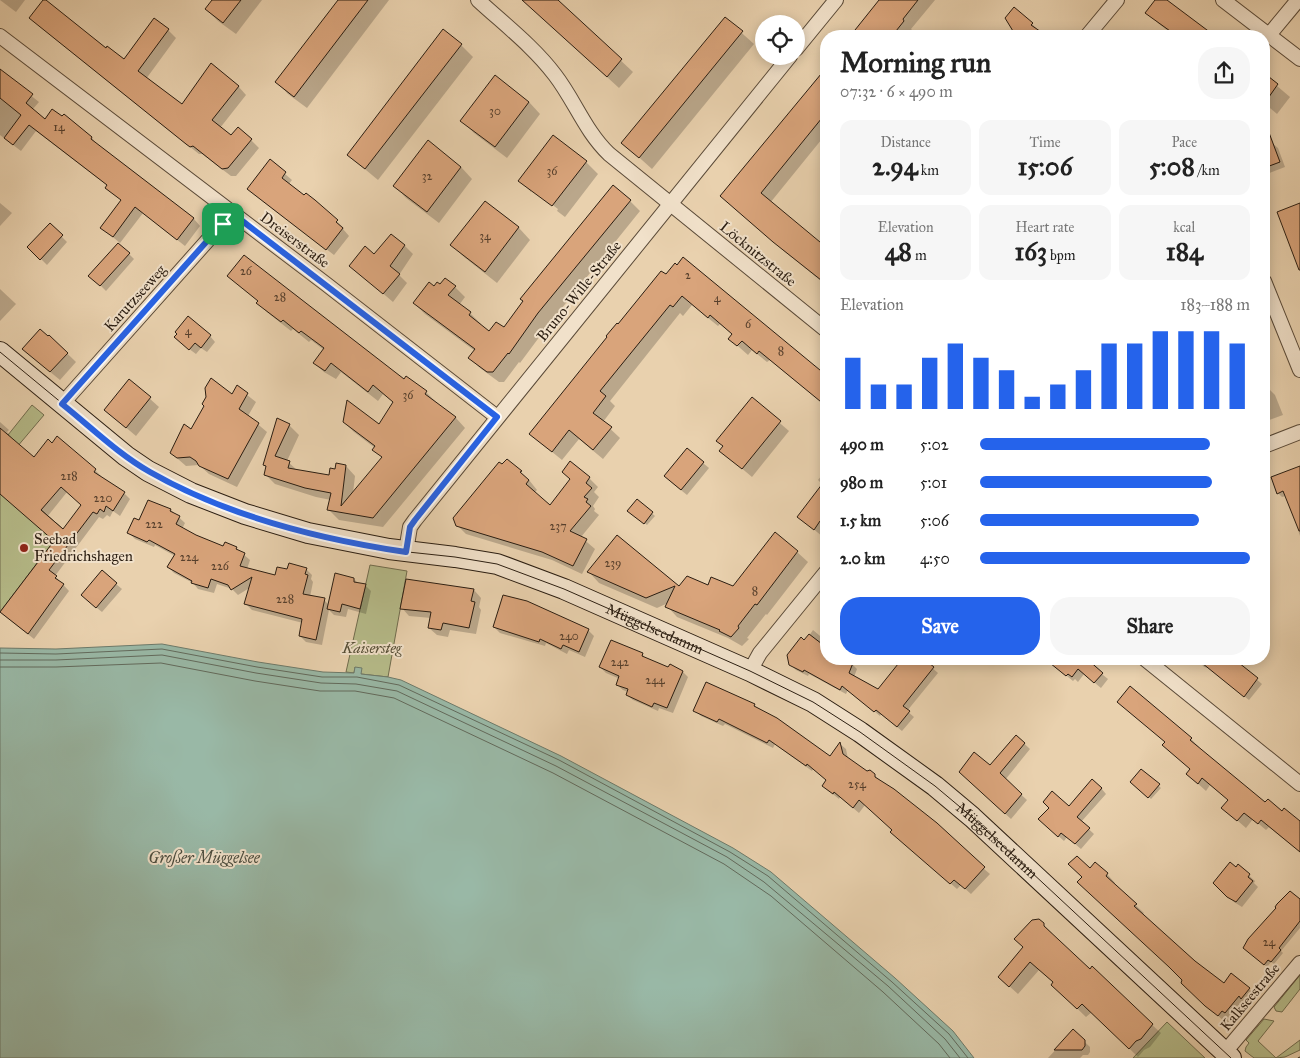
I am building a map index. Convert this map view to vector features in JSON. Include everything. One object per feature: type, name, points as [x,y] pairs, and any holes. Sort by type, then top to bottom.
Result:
[{"type":"main road","name":"Müggelseedamm","points":[[0,352],[126,456],[148,471],[191,493],[245,514],[308,533],[406,552],[455,556],[497,564],[564,589],[750,671],[813,702],[860,732],[935,786],[972,817],[1228,1055]]},
{"type":"street","name":"Löcknitzstraße","points":[[478,0],[542,59],[557,77],[598,143],[820,325]]},
{"type":"street","points":[[805,38],[836,0]]},
{"type":"street","points":[[1092,30],[1117,0]]},
{"type":"street","points":[[1222,0],[1262,30]]},
{"type":"street","points":[[1270,34],[1298,0]]},
{"type":"street","name":"Dreiserstraße","points":[[0,36],[497,417]]},
{"type":"street","points":[[1270,36],[1300,59]]},
{"type":"street","name":"Bruno-Wille-Straße","points":[[406,552],[410,527],[415,520],[783,65]]},
{"type":"street","name":"Karutzseeweg","points":[[62,404],[232,213]]},
{"type":"street","points":[[1270,296],[1300,370]]},
{"type":"street","points":[[1270,444],[1300,432]]},
{"type":"street","points":[[750,671],[757,656],[820,579]]},
{"type":"street","points":[[1152,665],[1300,784]]},
{"type":"street","name":"Kalkseestraße","points":[[1228,1055],[1300,963]]},
{"type":"green space","points":[[32,405],[44,415],[0,467],[0,445]]},
{"type":"green space","name":"Seebad Friedrichshagen","points":[[0,474],[63,529],[0,612]]},
{"type":"green space","name":"Kaisersteg","points":[[370,565],[407,571],[388,677],[361,674],[355,667],[354,673],[346,672]]},
{"type":"green space","points":[[1300,975],[1300,989],[1282,1012],[1276,1011],[1274,1007]]},
{"type":"green space","points":[[1264,1019],[1274,1021],[1258,1041],[1276,1058],[1254,1058],[1245,1051],[1249,1043],[1246,1040]]},
{"type":"green space","points":[[1167,1022],[1205,1058],[1133,1058]]},
{"type":"green space","points":[[1300,1040],[1300,1050],[1285,1057],[1276,1058]]},
{"type":"water","name":"Großer Müggelsee","points":[[162,644],[323,672],[354,673],[355,667],[362,668],[361,674],[401,680],[561,756],[733,848],[771,872],[895,978],[953,1031],[974,1058],[0,1058],[0,648],[56,649]]},
{"type":"building","points":[[43,0],[46,0],[106,48],[107,46],[124,59],[154,18],[169,29],[138,71],[182,104],[211,63],[239,86],[212,120],[231,135],[238,127],[252,139],[228,168],[222,169],[193,146],[190,147],[186,144],[29,18]]},
{"type":"building","points":[[212,0],[241,0],[223,23],[205,9]]},
{"type":"building","points":[[338,0],[368,0],[294,97],[275,82]]},
{"type":"building","points":[[522,0],[558,0],[622,59],[607,77]]},
{"type":"building","points":[[879,0],[918,0],[897,30],[855,30]]},
{"type":"building","points":[[1155,0],[1167,0],[1207,30],[1169,30],[1145,13]]},
{"type":"building","points":[[1014,7],[1038,30],[1012,30],[1005,18]]},
{"type":"building","points":[[725,17],[743,31],[639,158],[621,143]]},
{"type":"building","points":[[443,29],[462,44],[365,169],[347,155]]},
{"type":"building","points":[[0,69],[33,94],[26,103],[45,119],[52,109],[62,116],[64,114],[92,137],[91,139],[194,218],[177,240],[135,207],[113,237],[100,228],[121,200],[105,188],[107,185],[29,125],[13,145],[4,138],[21,115],[0,98]]},
{"type":"building","points":[[495,75],[529,102],[495,147],[460,121]]},
{"type":"building","points":[[820,75],[820,120],[761,193],[820,242],[820,279],[720,196]]},
{"type":"building","points":[[1270,78],[1278,84],[1270,95]]},
{"type":"building","points":[[553,135],[587,161],[552,206],[518,181]]},
{"type":"building","points":[[1270,135],[1280,162],[1270,166]]},
{"type":"building","points":[[428,140],[461,167],[427,212],[393,186]]},
{"type":"building","points":[[270,159],[286,172],[282,178],[304,195],[306,193],[315,200],[338,220],[336,222],[343,228],[326,250],[247,189]]},
{"type":"building","points":[[613,185],[631,200],[538,313],[509,354],[493,372],[487,372],[468,358],[475,349],[413,303],[429,282],[434,286],[437,282],[440,284],[445,278],[456,286],[448,295],[471,312],[469,315],[489,331],[496,322],[504,327],[523,301],[520,299]]},
{"type":"building","points":[[485,201],[519,227],[485,272],[450,245]]},
{"type":"building","points":[[1300,203],[1300,270],[1299,270],[1277,212]]},
{"type":"building","points":[[50,223],[63,235],[40,260],[27,247]]},
{"type":"building","points":[[391,234],[405,245],[390,266],[400,274],[383,294],[349,266],[365,246],[374,254]]},
{"type":"building","points":[[118,243],[130,253],[100,286],[88,276]]},
{"type":"building","points":[[244,255],[404,379],[406,376],[427,391],[425,394],[456,417],[373,518],[327,510],[331,493],[305,488],[264,475],[266,466],[263,465],[277,418],[290,424],[275,456],[290,461],[288,468],[329,475],[330,468],[335,469],[336,463],[346,465],[341,506],[382,457],[372,450],[375,446],[343,422],[347,400],[379,424],[393,402],[373,385],[368,392],[331,363],[325,371],[313,363],[324,348],[301,331],[299,333],[283,320],[281,322],[256,303],[258,301],[227,276]]},
{"type":"building","points":[[683,257],[820,370],[820,401],[759,351],[757,354],[742,341],[737,346],[728,339],[732,334],[710,315],[708,318],[682,296],[673,307],[670,305],[600,391],[606,396],[593,413],[612,427],[593,450],[569,430],[552,452],[529,434],[606,336],[661,271],[666,274],[675,263],[677,265]]},
{"type":"building","points":[[188,316],[211,335],[201,348],[195,343],[189,350],[174,337],[177,334],[175,332]]},
{"type":"building","points":[[40,329],[68,353],[50,372],[22,349]]},
{"type":"building","points":[[211,378],[232,394],[237,385],[248,393],[239,409],[259,423],[228,479],[199,466],[190,457],[177,458],[170,453],[184,424],[191,429],[204,406],[202,404],[206,397],[205,388]]},
{"type":"building","points":[[129,379],[151,397],[126,428],[104,410]]},
{"type":"building","points":[[752,397],[781,421],[742,469],[719,451],[723,446],[716,441]]},
{"type":"building","points":[[0,428],[34,457],[48,439],[52,443],[57,436],[96,469],[94,472],[125,492],[113,511],[106,506],[104,512],[100,509],[97,514],[93,512],[49,570],[57,576],[55,578],[64,584],[28,634],[0,612],[54,541],[0,494]],"holes":[[[61,487],[81,505],[63,529],[41,510]]]},
{"type":"building","points":[[687,448],[704,462],[681,490],[664,476]]},
{"type":"building","points":[[507,459],[522,471],[520,472],[529,480],[526,484],[550,505],[570,479],[562,472],[570,461],[590,477],[586,483],[592,488],[584,497],[588,499],[586,502],[591,506],[570,531],[587,539],[573,566],[542,552],[456,526],[453,518],[499,462],[502,464]]},
{"type":"building","points":[[1300,466],[1299,531],[1283,491],[1277,494],[1271,477]]},
{"type":"building","points":[[820,487],[820,521],[814,530],[797,517]]},
{"type":"building","points":[[637,499],[653,512],[644,524],[627,511]]},
{"type":"building","points":[[148,500],[171,509],[170,511],[180,516],[176,524],[196,535],[223,546],[225,542],[237,547],[236,549],[245,553],[240,566],[275,575],[277,567],[287,569],[289,563],[307,568],[305,574],[308,575],[303,594],[325,598],[316,640],[299,636],[302,619],[244,604],[252,577],[231,590],[228,585],[211,579],[208,588],[191,583],[192,581],[167,567],[175,554],[149,540],[147,542],[127,533],[134,518],[139,520]]},
{"type":"building","points":[[775,532],[798,551],[731,637],[720,630],[665,607],[675,586],[646,598],[587,572],[617,535],[679,586],[687,576],[708,585],[711,577],[733,586]]},
{"type":"building","points":[[102,570],[117,583],[96,608],[81,595]]},
{"type":"building","points":[[335,573],[354,578],[354,582],[366,584],[360,609],[342,604],[340,612],[327,609]]},
{"type":"building","points":[[406,579],[474,589],[471,601],[475,602],[469,628],[443,623],[441,630],[428,628],[431,612],[400,609]]},
{"type":"building","points":[[503,595],[527,601],[589,629],[579,652],[563,645],[561,649],[540,639],[539,642],[493,627]]},
{"type":"building","points":[[809,634],[820,642],[820,665],[852,665],[849,673],[878,689],[897,665],[932,665],[934,667],[903,706],[910,711],[897,727],[876,710],[874,712],[842,686],[840,690],[804,670],[803,672],[789,665],[787,655],[801,637],[804,640]]},
{"type":"building","points":[[611,640],[643,653],[642,656],[668,667],[670,664],[683,671],[667,708],[654,703],[652,707],[626,695],[628,689],[616,685],[619,676],[599,667]]},
{"type":"building","points":[[1052,665],[1094,665],[1103,673],[1094,683],[1078,669],[1072,677],[1068,674],[1066,676]]},
{"type":"building","points":[[1204,665],[1242,665],[1258,678],[1244,697]]},
{"type":"building","points":[[706,682],[755,704],[754,706],[777,718],[830,756],[840,742],[843,754],[867,771],[870,770],[875,774],[875,777],[894,789],[937,823],[985,867],[965,889],[954,880],[950,884],[890,832],[892,830],[859,800],[853,808],[834,792],[833,794],[822,786],[826,780],[807,764],[806,766],[769,740],[767,743],[719,719],[717,722],[693,711]]},
{"type":"building","points":[[1130,686],[1192,738],[1190,740],[1265,802],[1268,799],[1282,811],[1284,808],[1300,821],[1300,852],[1261,820],[1258,824],[1244,813],[1237,821],[1221,808],[1228,800],[1202,778],[1198,784],[1186,774],[1190,769],[1162,745],[1165,742],[1117,702]]},
{"type":"building","points":[[1016,735],[1025,743],[1000,773],[1022,794],[1005,814],[959,772],[974,752],[990,765]]},
{"type":"building","points":[[1141,769],[1160,784],[1148,798],[1130,782]]},
{"type":"building","points":[[1092,779],[1102,788],[1077,817],[1090,828],[1075,844],[1061,833],[1058,837],[1038,819],[1049,808],[1043,802],[1052,791],[1069,806]]},
{"type":"building","points":[[1077,856],[1090,868],[1095,862],[1108,873],[1106,876],[1137,904],[1134,906],[1195,961],[1224,983],[1231,973],[1250,988],[1241,999],[1239,996],[1225,1013],[1222,1011],[1218,1016],[1181,983],[1182,980],[1169,967],[1077,882],[1082,877],[1068,864]]},
{"type":"building","points":[[1230,862],[1236,867],[1238,864],[1250,874],[1248,877],[1253,881],[1236,902],[1227,897],[1213,883]]},
{"type":"building","points":[[1290,891],[1300,899],[1300,921],[1279,948],[1281,950],[1271,962],[1268,960],[1264,965],[1243,948],[1248,939]]},
{"type":"building","points":[[1039,919],[1090,969],[1092,966],[1153,1024],[1141,1039],[1136,1041],[1129,1049],[1082,1004],[1077,1009],[1051,985],[1053,982],[1030,962],[1009,987],[998,977],[1023,947],[1014,939],[1032,920]]},
{"type":"building","points":[[1073,1029],[1085,1040],[1085,1046],[1082,1050],[1054,1050]]},
{"type":"tram line","points":[[0,352],[126,456],[148,471],[191,493],[303,535],[352,546],[455,557],[497,564],[564,589],[750,671],[813,702],[860,732],[935,786],[972,817],[1231,1058]]},
{"type":"place","name":"Seebad Friedrichshagen","points":[[24,548]]},
{"type":"route","points":[[232,213],[497,417],[410,527],[406,552],[308,533],[245,514],[191,493],[148,471],[126,456],[62,404],[223,224],[232,213]]}]
